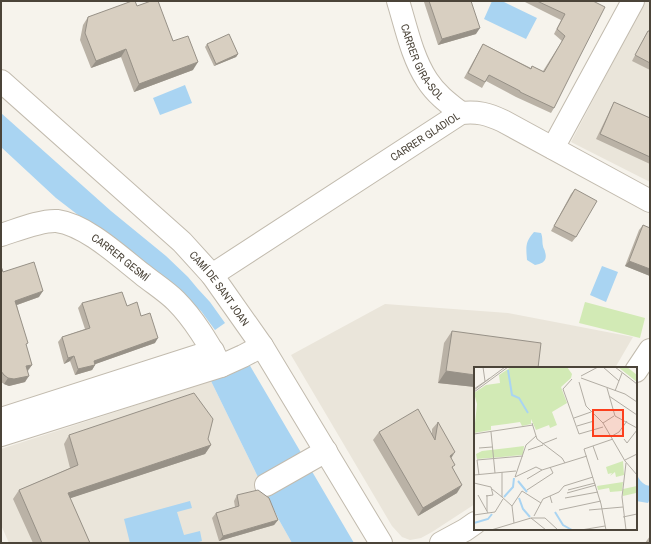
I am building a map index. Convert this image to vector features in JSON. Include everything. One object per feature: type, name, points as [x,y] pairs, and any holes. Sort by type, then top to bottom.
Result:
[{"type":"street","name":"CARRER GIRA-SOL","points":[[398,1],[418,64],[427,81],[438,94],[461,113]]},
{"type":"street","points":[[553,148],[633,1]]},
{"type":"street","name":"CAMÍ DE SANT JOAN","points":[[1,81],[182,242],[212,275],[233,356],[326,451],[381,543]]},
{"type":"street","name":"CARRER GLADIOL","points":[[212,275],[461,113],[475,112],[491,115],[516,127],[650,201]]},
{"type":"street","name":"CARRER GESMÍ","points":[[1,235],[43,222],[56,221],[82,230],[101,242],[175,300],[197,327],[233,356]]},
{"type":"street","points":[[637,370],[650,350]]},
{"type":"street","points":[[1,419],[233,356]]},
{"type":"street","points":[[1,436],[233,356]]},
{"type":"street","points":[[266,485],[326,451]]},
{"type":"street","points":[[441,543],[474,524]]},
{"type":"shaded area","points":[[645,1],[650,1],[650,182],[571,142]]},
{"type":"shaded area","points":[[385,304],[508,313],[633,337],[616,367],[474,367],[474,505],[432,532],[421,538],[410,540],[402,537],[392,526],[291,355]]},
{"type":"shaded area","points":[[211,381],[279,520],[292,543],[9,543],[1,525],[1,449]]},
{"type":"green space","points":[[585,302],[645,318],[640,338],[579,323]]},
{"type":"water","points":[[492,1],[502,1],[537,18],[526,39],[484,19]]},
{"type":"water","points":[[185,85],[192,103],[160,115],[153,98]]},
{"type":"water","points":[[1,113],[111,211],[166,256],[188,277],[210,302],[225,323],[215,330],[201,311],[56,198],[1,147]]},
{"type":"water","points":[[534,232],[541,233],[546,255],[544,262],[535,265],[527,260],[526,252],[528,242]]},
{"type":"water","points":[[602,266],[618,272],[606,302],[590,295]]},
{"type":"water","points":[[249,364],[354,543],[292,543],[279,520],[211,381]]},
{"type":"water","points":[[637,477],[644,484],[650,486],[650,499],[648,503],[637,501]]},
{"type":"water","points":[[190,501],[192,508],[177,512],[184,535],[200,531],[202,541],[195,543],[130,543],[124,519]]},
{"type":"building","points":[[135,1],[137,6],[151,1],[158,1],[173,41],[188,36],[198,62],[139,84],[126,49],[96,61],[85,33],[88,17]]},
{"type":"building","points":[[429,1],[471,1],[480,28],[442,39]]},
{"type":"building","points":[[537,1],[593,1],[605,7],[554,108],[489,75],[485,82],[468,73],[483,44],[531,69],[532,66],[544,72],[565,36],[557,29],[565,14]]},
{"type":"building","points":[[648,31],[650,31],[650,63],[635,55]]},
{"type":"building","points":[[229,34],[238,54],[216,64],[207,44]]},
{"type":"building","points":[[614,102],[650,118],[650,157],[600,134]]},
{"type":"building","points":[[575,189],[597,201],[576,237],[554,226]]},
{"type":"building","points":[[643,225],[650,228],[650,269],[629,261]]},
{"type":"building","points":[[34,262],[43,291],[15,301],[28,343],[26,344],[32,365],[26,366],[29,376],[14,379],[8,378],[1,371],[1,266],[3,272]]},
{"type":"building","points":[[122,292],[127,306],[137,302],[141,316],[150,313],[158,338],[94,361],[95,365],[78,369],[74,356],[68,358],[62,337],[90,328],[82,303]]},
{"type":"building","points":[[452,331],[541,343],[538,367],[474,367],[474,375],[446,371]]},
{"type":"building","points":[[194,393],[213,419],[208,439],[211,445],[68,493],[90,543],[42,543],[19,490],[78,465],[69,435]]},
{"type":"building","points":[[418,409],[435,440],[438,422],[455,452],[450,456],[455,465],[452,467],[462,485],[423,508],[379,432]]},
{"type":"building","points":[[258,490],[269,498],[278,520],[223,536],[216,513],[239,506],[237,495]]}]
